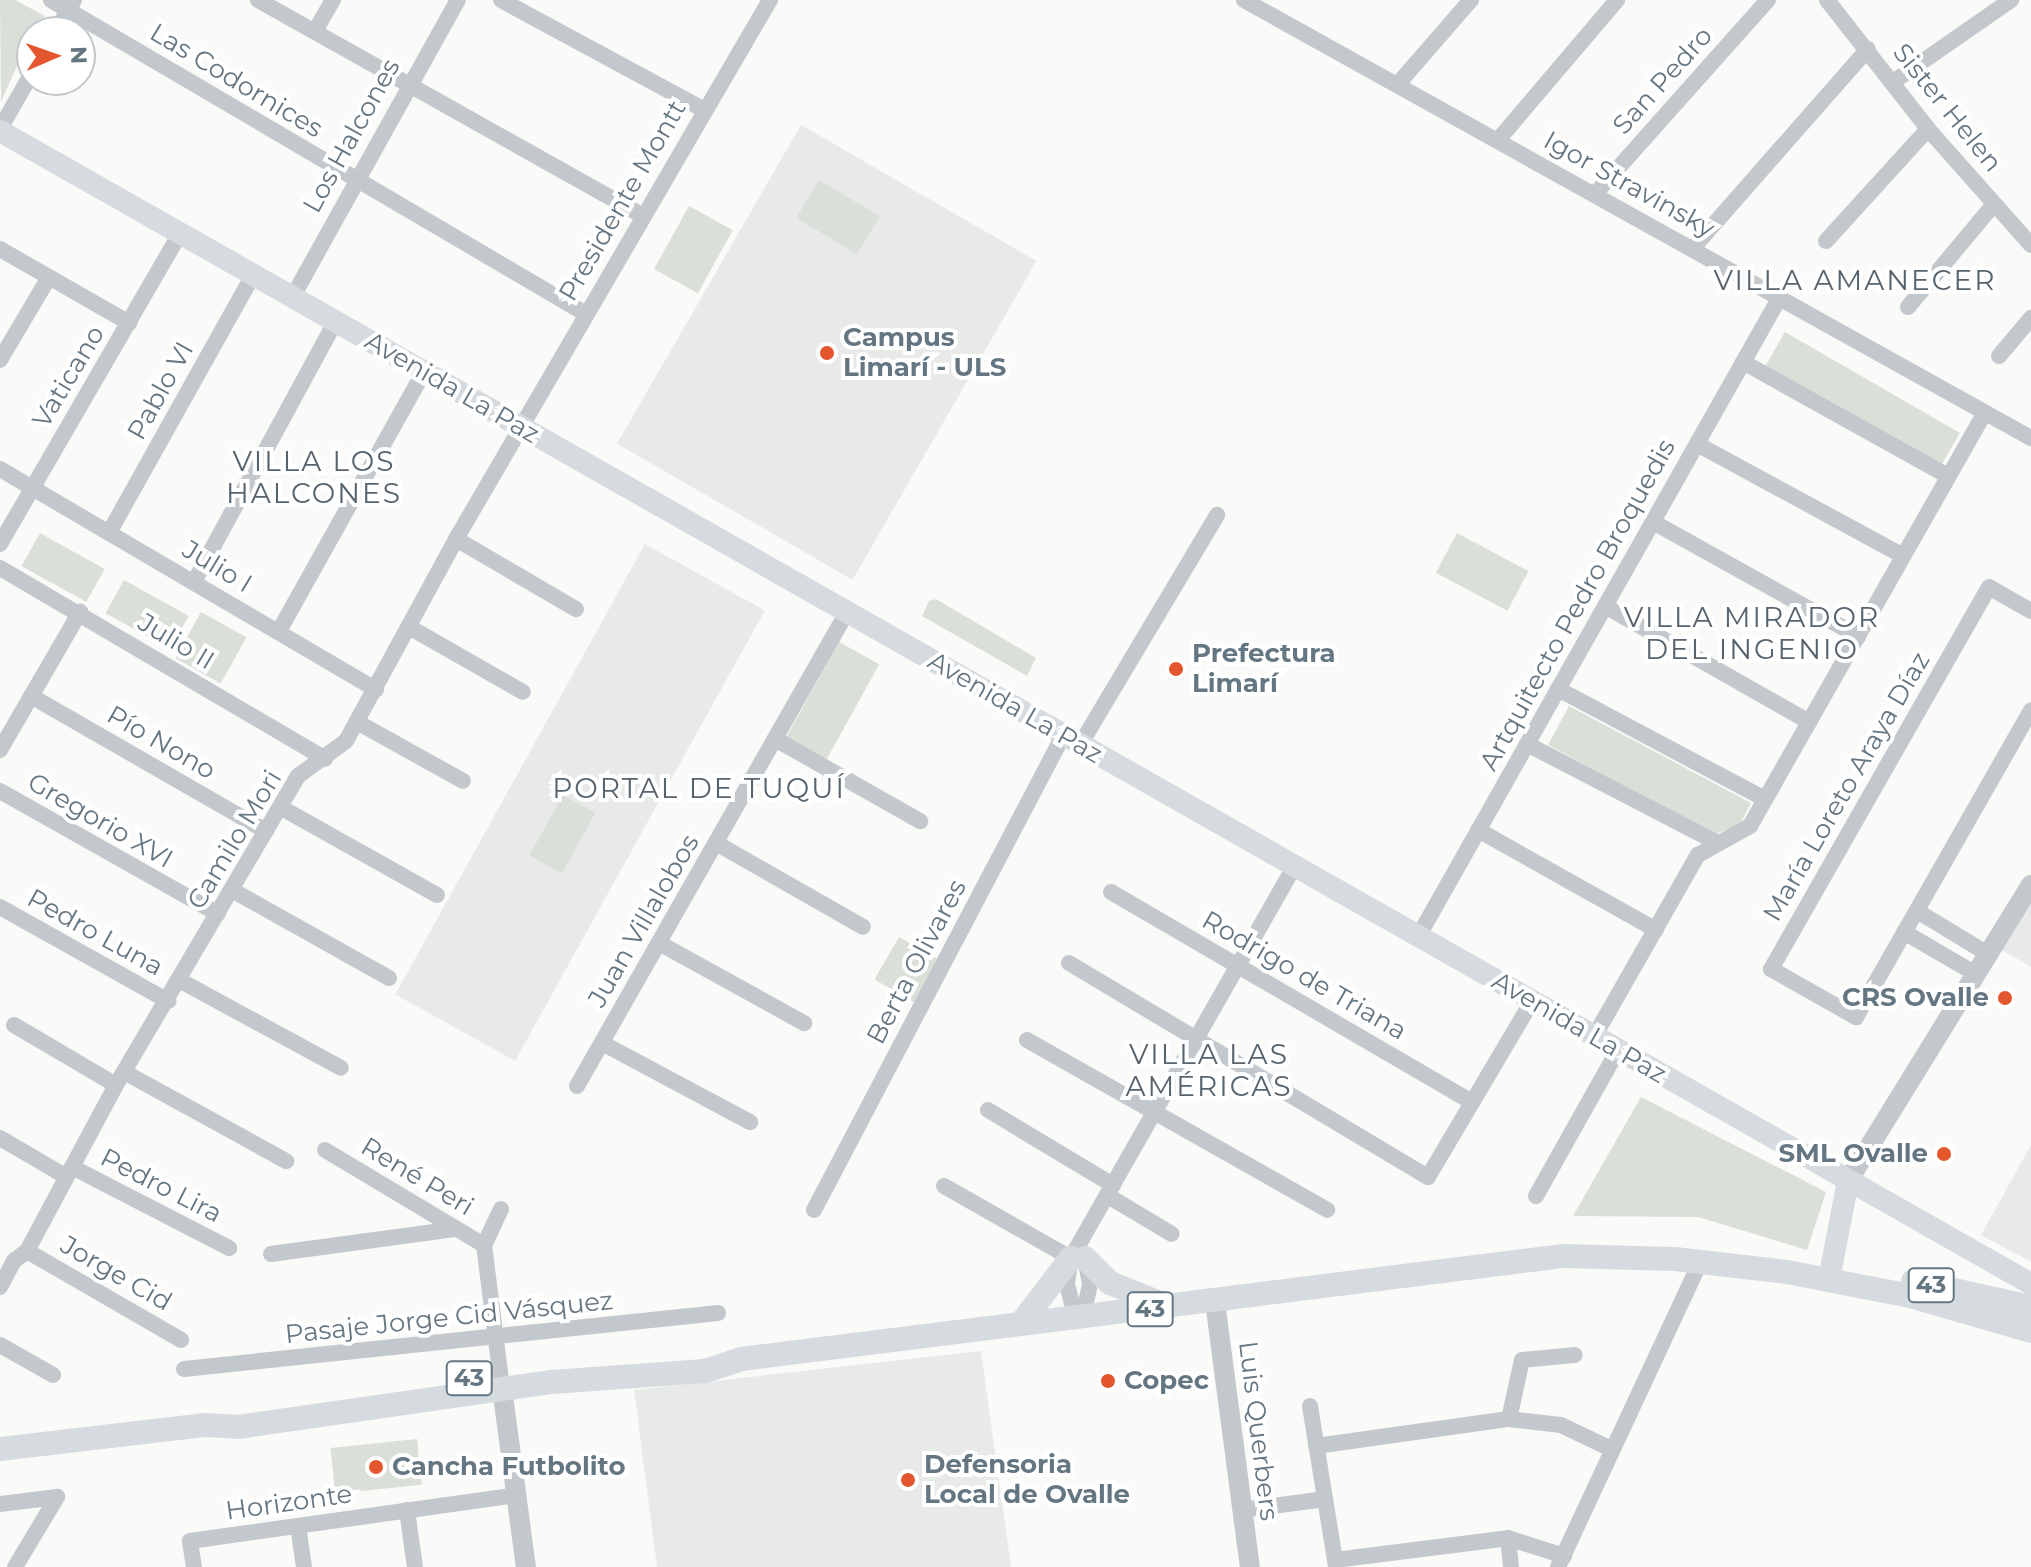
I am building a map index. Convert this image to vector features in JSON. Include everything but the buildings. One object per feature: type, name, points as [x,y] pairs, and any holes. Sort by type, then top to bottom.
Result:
[{"type":"main road","name":"Avenida La Paz","points":[[0,130],[2031,1284]]},
{"type":"main road","points":[[1830,1272],[1848,1181]]},
{"type":"main road","name":"43","points":[[0,1449],[204,1425],[238,1427],[501,1381],[705,1371],[736,1360],[1022,1322],[1215,1302],[1632,1246],[1695,1245],[2031,1307]]},
{"type":"main road","points":[[1022,1322],[1078,1253],[1124,1292],[1172,1307]]},
{"type":"main road","name":"43","points":[[1563,1256],[1830,1272],[2031,1331]]},
{"type":"street","name":"Las Codornices","points":[[51,0],[71,5],[354,180],[586,314]]},
{"type":"street","points":[[258,0],[641,215]]},
{"type":"street","points":[[315,31],[333,0]]},
{"type":"street","name":"Los Halcones","points":[[292,298],[354,180],[458,0]]},
{"type":"street","points":[[501,0],[703,109]]},
{"type":"street","name":"Igor Stravinsky","points":[[1244,0],[2031,438]]},
{"type":"street","points":[[1397,85],[1471,0]]},
{"type":"street","points":[[1498,140],[1617,0]]},
{"type":"street","name":"San Pedro","points":[[1595,194],[1768,0]]},
{"type":"street","name":"Sister Helen","points":[[1827,0],[1928,129],[2031,245]]},
{"type":"street","points":[[1893,82],[2011,0]]},
{"type":"street","name":"Presidente Montt","points":[[521,427],[766,1]]},
{"type":"street","points":[[1693,248],[1868,49]]},
{"type":"street","points":[[0,130],[19,96]]},
{"type":"street","points":[[1826,241],[1928,129]]},
{"type":"street","points":[[1908,307],[1994,204]]},
{"type":"street","name":"Vaticano","points":[[0,544],[180,234]]},
{"type":"street","points":[[0,249],[129,323]]},
{"type":"street","name":"Pablo VI","points":[[110,531],[253,275]]},
{"type":"street","points":[[0,360],[49,277]]},
{"type":"street","name":"Artquitecto Pedro Broquedis","points":[[1418,937],[1780,297]]},
{"type":"street","points":[[1999,356],[2031,318]]},
{"type":"street","points":[[194,582],[335,322]]},
{"type":"street","points":[[1743,362],[1948,476]]},
{"type":"street","points":[[279,631],[424,372]]},
{"type":"street","points":[[1594,1037],[1698,855],[1716,842],[1750,826],[1984,414]]},
{"type":"street","name":"Camilo Mori","points":[[0,1287],[14,1255],[68,1172],[298,776],[346,741],[521,427]]},
{"type":"street","points":[[1697,444],[1903,556]]},
{"type":"street","name":"Julio I","points":[[0,469],[376,690]]},
{"type":"street","name":"Berta Olivares","points":[[814,1210],[1072,740],[1217,515]]},
{"type":"street","points":[[1653,522],[1858,636]]},
{"type":"street","points":[[456,539],[576,609]]},
{"type":"street","name":"Julio II","points":[[0,568],[80,612],[325,759]]},
{"type":"street","name":"María Loreto Araya Díaz","points":[[1904,932],[1856,1017],[1771,969],[1989,587],[2031,611]]},
{"type":"street","points":[[1605,606],[1809,722]]},
{"type":"street","points":[[0,750],[80,612]]},
{"type":"street","name":"Juan Villalobos","points":[[577,1086],[847,612]]},
{"type":"street","points":[[409,627],[523,692]]},
{"type":"street","points":[[1558,689],[1765,799]]},
{"type":"street","name":"Pío Nono","points":[[31,696],[266,831]]},
{"type":"street","points":[[1976,974],[1904,932],[2031,710]]},
{"type":"street","points":[[357,722],[463,781]]},
{"type":"street","points":[[775,739],[920,821]]},
{"type":"street","points":[[1527,744],[1716,842]]},
{"type":"street","name":"Gregorio XVI","points":[[0,791],[218,914]]},
{"type":"street","points":[[280,807],[437,895]]},
{"type":"street","points":[[1478,830],[1656,930]]},
{"type":"street","points":[[716,843],[863,927]]},
{"type":"street","points":[[1079,1316],[1067,1283],[1078,1253],[1110,1190],[1294,867]]},
{"type":"street","points":[[1848,1181],[2031,885]]},
{"type":"street","points":[[232,890],[389,978]]},
{"type":"street","name":"Rodrigo de Triana","points":[[1111,892],[1472,1102]]},
{"type":"street","name":"Pedro Luna","points":[[0,907],[168,1001]]},
{"type":"street","points":[[1917,911],[1988,954]]},
{"type":"street","points":[[659,943],[804,1023]]},
{"type":"street","points":[[1069,963],[1428,1177],[1532,1001]]},
{"type":"street","name":"Pedro Luna","points":[[179,980],[341,1068]]},
{"type":"street","points":[[14,1025],[286,1161]]},
{"type":"street","points":[[1027,1040],[1153,1115],[1327,1210]]},
{"type":"street","points":[[602,1043],[750,1122]]},
{"type":"street","points":[[1536,1196],[1618,1050]]},
{"type":"street","points":[[988,1110],[1172,1234]]},
{"type":"street","name":"Pedro Lira","points":[[0,1138],[229,1248]]},
{"type":"street","name":"René Peri","points":[[325,1150],[484,1245]]},
{"type":"street","points":[[944,1186],[1078,1253]]},
{"type":"street","points":[[501,1209],[484,1245],[526,1567]]},
{"type":"street","points":[[271,1254],[456,1229]]},
{"type":"street","name":"Jorge Cid","points":[[14,1255],[181,1340]]},
{"type":"street","points":[[1310,1406],[1335,1564],[1508,1538],[1561,1562],[1700,1262]]},
{"type":"street","name":"Luis Querbers","points":[[1215,1302],[1250,1567]]},
{"type":"street","name":"Pasaje Jorge Cid Vásquez","points":[[184,1369],[718,1313]]},
{"type":"street","points":[[0,1345],[53,1375]]},
{"type":"street","points":[[1509,1419],[1522,1360],[1575,1355]]},
{"type":"street","points":[[1316,1446],[1509,1419],[1561,1425],[1611,1449]]},
{"type":"street","name":"Horizonte","points":[[194,1567],[190,1541],[516,1495]]},
{"type":"street","points":[[0,1504],[57,1497],[15,1567]]},
{"type":"street","points":[[1242,1510],[1325,1499]]},
{"type":"street","points":[[407,1510],[415,1567]]},
{"type":"street","points":[[298,1526],[304,1567]]},
{"type":"street","points":[[1508,1538],[1511,1567]]},
{"type":"shaded area","points":[[0,0],[15,0],[45,16],[16,16],[16,68],[1,102]]},
{"type":"shaded area","name":"Campus Limarí - ULS","points":[[801,125],[1037,261],[853,580],[617,444]]},
{"type":"shaded area","points":[[819,180],[880,217],[857,254],[796,218]]},
{"type":"shaded area","points":[[689,206],[733,230],[698,293],[654,269]]},
{"type":"shaded area","points":[[1785,332],[1960,433],[1939,469],[1764,368]]},
{"type":"shaded area","points":[[40,533],[105,569],[86,602],[22,566]]},
{"type":"shaded area","points":[[1457,533],[1529,571],[1507,611],[1436,573]]},
{"type":"shaded area","points":[[645,544],[765,610],[515,1061],[395,994]]},
{"type":"shaded area","points":[[124,580],[189,616],[170,649],[106,613]]},
{"type":"shaded area","points":[[936,599],[1036,658],[1027,676],[922,616],[929,601]]},
{"type":"shaded area","points":[[201,612],[246,637],[221,684],[175,658]]},
{"type":"shaded area","points":[[839,642],[879,664],[825,761],[785,739]]},
{"type":"shaded area","points":[[1569,706],[1751,803],[1740,824],[1716,834],[1548,745]]},
{"type":"shaded area","points":[[563,795],[595,813],[562,873],[530,855]]},
{"type":"shaded area","points":[[2031,905],[2031,967],[2002,950]]},
{"type":"shaded area","points":[[899,937],[941,961],[916,1003],[874,979]]},
{"type":"shaded area","points":[[1641,1097],[1826,1192],[1807,1250],[1698,1217],[1573,1216]]},
{"type":"shaded area","points":[[2031,1145],[2031,1262],[1981,1235]]},
{"type":"shaded area","points":[[981,1351],[1011,1567],[657,1567],[634,1390]]},
{"type":"shaded area","name":"Cancha Futbolito","points":[[417,1439],[422,1485],[335,1494],[330,1448]]},
{"type":"place","name":"Campus Limarí - ULS","points":[[827,353]]},
{"type":"place","name":"Prefectura Limarí","points":[[1176,669]]},
{"type":"place","name":"CRS Ovalle","points":[[2005,998]]},
{"type":"place","name":"SML Ovalle","points":[[1944,1154]]},
{"type":"place","name":"Copec","points":[[1108,1381]]},
{"type":"place","name":"Cancha Futbolito","points":[[376,1467]]},
{"type":"place","name":"Defensoria Local de Ovalle","points":[[908,1480]]},
{"type":"district","name":"VILLA AMANECER","points":[[1855,280]]},
{"type":"district","name":"VILLA LOS HALCONES","points":[[314,477]]},
{"type":"district","name":"VILLA MIRADOR DEL INGENIO","points":[[1752,633]]},
{"type":"district","name":"PORTAL DE TUQUÍ","points":[[699,788]]},
{"type":"district","name":"VILLA LAS AMÉRICAS","points":[[1209,1070]]}]
